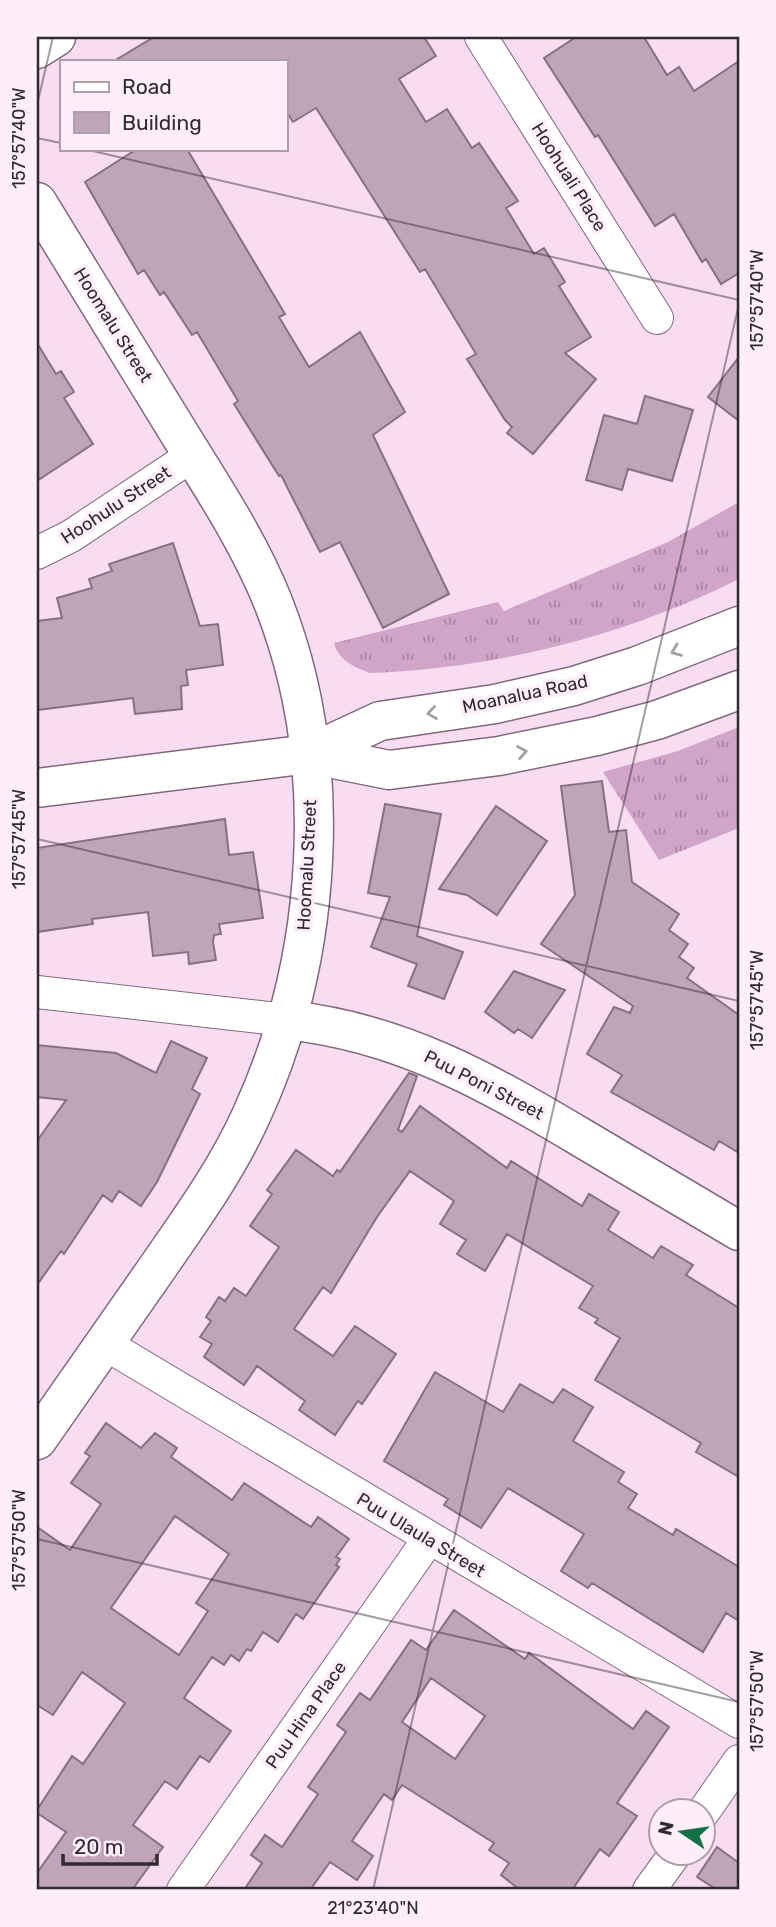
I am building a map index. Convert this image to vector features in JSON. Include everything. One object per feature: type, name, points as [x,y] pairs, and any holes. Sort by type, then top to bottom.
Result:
[{"type":"street","points":[[37,48],[56,37]]},
{"type":"street","name":"Hoohuali Place","points":[[481,37],[657,318]]},
{"type":"street","name":"Hoomalu Street","points":[[37,202],[240,531],[273,600],[302,691],[313,817],[309,897],[300,960],[287,1020],[255,1107],[226,1163],[37,1440]]},
{"type":"street","name":"Hoohulu Street","points":[[37,553],[71,536],[193,455]]},
{"type":"street","name":"Moanalua Road","points":[[37,788],[309,754],[380,721],[495,704],[574,686],[637,666],[739,626]]},
{"type":"street","name":"Moanalua Road","points":[[309,754],[389,770],[499,756],[573,742],[657,720],[739,690]]},
{"type":"street","name":"Puu Poni Street","points":[[37,992],[332,1025],[399,1044],[450,1065],[518,1100],[739,1231]]},
{"type":"street","name":"Puu Ulaula Street","points":[[105,1344],[428,1540],[739,1722]]},
{"type":"street","name":"Puu Hina Place","points":[[183,1890],[428,1540]]},
{"type":"street","points":[[713,1798],[739,1761]]},
{"type":"street","points":[[649,1890],[664,1868]]},
{"type":"green space","points":[[739,502],[739,579],[651,617],[560,646],[418,670],[370,673],[343,659],[336,649],[334,643],[498,602],[504,611],[668,542]]},
{"type":"green space","points":[[739,727],[739,828],[659,860],[603,772],[678,751]]},
{"type":"building","points":[[154,37],[424,37],[436,56],[399,79],[426,122],[447,109],[472,148],[479,143],[518,201],[506,208],[534,254],[544,248],[565,282],[559,286],[591,337],[565,353],[596,379],[533,454],[507,433],[512,427],[467,359],[476,354],[425,269],[420,272],[316,108],[293,122],[287,112],[287,60],[116,60]]},
{"type":"building","points":[[576,37],[644,37],[667,75],[679,67],[694,91],[739,61],[739,273],[721,284],[706,259],[702,262],[674,214],[655,226],[598,135],[595,137],[544,58]]},
{"type":"building","points":[[135,150],[188,150],[285,314],[279,317],[309,367],[360,332],[405,412],[373,435],[449,594],[383,628],[340,542],[320,552],[281,475],[279,476],[234,404],[238,401],[197,332],[192,335],[164,292],[160,295],[144,270],[138,274],[85,182]]},
{"type":"building","points":[[37,343],[56,374],[61,371],[74,392],[64,398],[93,444],[37,481]]},
{"type":"building","points":[[739,357],[739,421],[708,397]]},
{"type":"building","points":[[645,396],[693,410],[672,481],[628,469],[622,490],[586,480],[604,415],[637,424]]},
{"type":"building","points":[[173,543],[200,626],[218,624],[223,665],[186,670],[188,685],[181,686],[182,709],[135,714],[133,698],[37,710],[37,621],[62,618],[57,598],[92,588],[89,579],[112,571],[109,564]]},
{"type":"building","points":[[602,781],[609,832],[626,830],[632,882],[679,914],[669,930],[688,944],[679,957],[694,968],[687,978],[739,1015],[739,1153],[719,1141],[714,1150],[611,1092],[622,1075],[587,1054],[614,1007],[630,1013],[633,1006],[541,944],[575,895],[561,786]]},
{"type":"building","points":[[385,804],[441,814],[417,936],[463,952],[444,999],[408,986],[417,964],[371,947],[390,897],[368,893]]},
{"type":"building","points":[[496,806],[547,841],[497,915],[467,895],[439,889]]},
{"type":"building","points":[[225,819],[229,855],[253,852],[263,918],[219,924],[221,934],[214,935],[213,942],[216,960],[189,964],[188,952],[153,956],[148,912],[92,919],[93,924],[37,932],[37,848]]},
{"type":"building","points":[[514,971],[565,990],[532,1038],[518,1029],[514,1033],[485,1012]]},
{"type":"building","points":[[171,1041],[207,1058],[192,1089],[200,1094],[157,1182],[141,1206],[119,1191],[112,1202],[103,1195],[64,1254],[61,1251],[37,1285],[37,1141],[66,1100],[37,1097],[37,1045],[116,1053],[156,1073]]},
{"type":"building","points":[[409,1073],[417,1076],[398,1130],[402,1132],[420,1106],[507,1168],[511,1161],[582,1206],[589,1194],[619,1212],[608,1230],[653,1258],[661,1246],[693,1265],[686,1275],[739,1308],[739,1477],[696,1452],[701,1443],[595,1380],[620,1338],[595,1323],[598,1319],[579,1308],[593,1286],[507,1234],[485,1271],[457,1254],[466,1240],[440,1224],[454,1201],[410,1171],[377,1217],[331,1293],[323,1287],[294,1329],[333,1356],[355,1326],[396,1354],[362,1404],[358,1401],[335,1435],[299,1410],[305,1401],[257,1366],[244,1385],[204,1357],[212,1344],[200,1337],[211,1321],[206,1317],[219,1297],[225,1301],[234,1288],[246,1296],[279,1247],[250,1226],[272,1194],[267,1190],[296,1150],[333,1176],[337,1170],[340,1172]]},
{"type":"building","points":[[435,1372],[503,1412],[520,1384],[553,1403],[563,1389],[593,1407],[573,1441],[624,1472],[618,1482],[637,1494],[628,1508],[673,1535],[676,1529],[739,1567],[739,1621],[726,1613],[703,1652],[592,1583],[588,1588],[561,1571],[584,1534],[508,1488],[481,1528],[444,1505],[448,1499],[384,1461]]},
{"type":"building","points":[[106,1423],[141,1448],[155,1433],[177,1448],[171,1457],[232,1500],[244,1483],[311,1527],[318,1517],[349,1539],[336,1557],[340,1559],[336,1565],[339,1567],[303,1619],[296,1614],[278,1642],[263,1632],[251,1651],[247,1649],[239,1661],[231,1655],[224,1665],[212,1657],[184,1698],[231,1731],[209,1762],[200,1756],[177,1789],[165,1781],[133,1825],[163,1847],[132,1890],[37,1890],[37,1873],[66,1832],[37,1813],[37,1810],[72,1756],[83,1764],[125,1703],[82,1672],[53,1715],[37,1705],[37,1527],[70,1550],[101,1504],[71,1483],[90,1456],[85,1453]],"holes":[[[175,1516],[229,1554],[196,1603],[208,1611],[179,1655],[111,1608]]]},
{"type":"building","points":[[454,1610],[525,1659],[529,1653],[633,1729],[646,1711],[669,1727],[617,1803],[637,1816],[609,1856],[600,1849],[572,1890],[520,1890],[501,1875],[509,1863],[489,1850],[494,1843],[402,1785],[392,1800],[384,1794],[352,1841],[373,1856],[357,1880],[330,1862],[310,1890],[244,1890],[262,1863],[251,1855],[265,1835],[282,1847],[318,1794],[308,1787],[346,1732],[337,1725],[360,1693],[370,1700],[411,1640],[426,1650]],"holes":[[[431,1678],[485,1716],[455,1759],[402,1722]]]},
{"type":"building","points":[[716,1848],[739,1863],[739,1890],[717,1890],[697,1877],[703,1868],[716,1868]]}]
